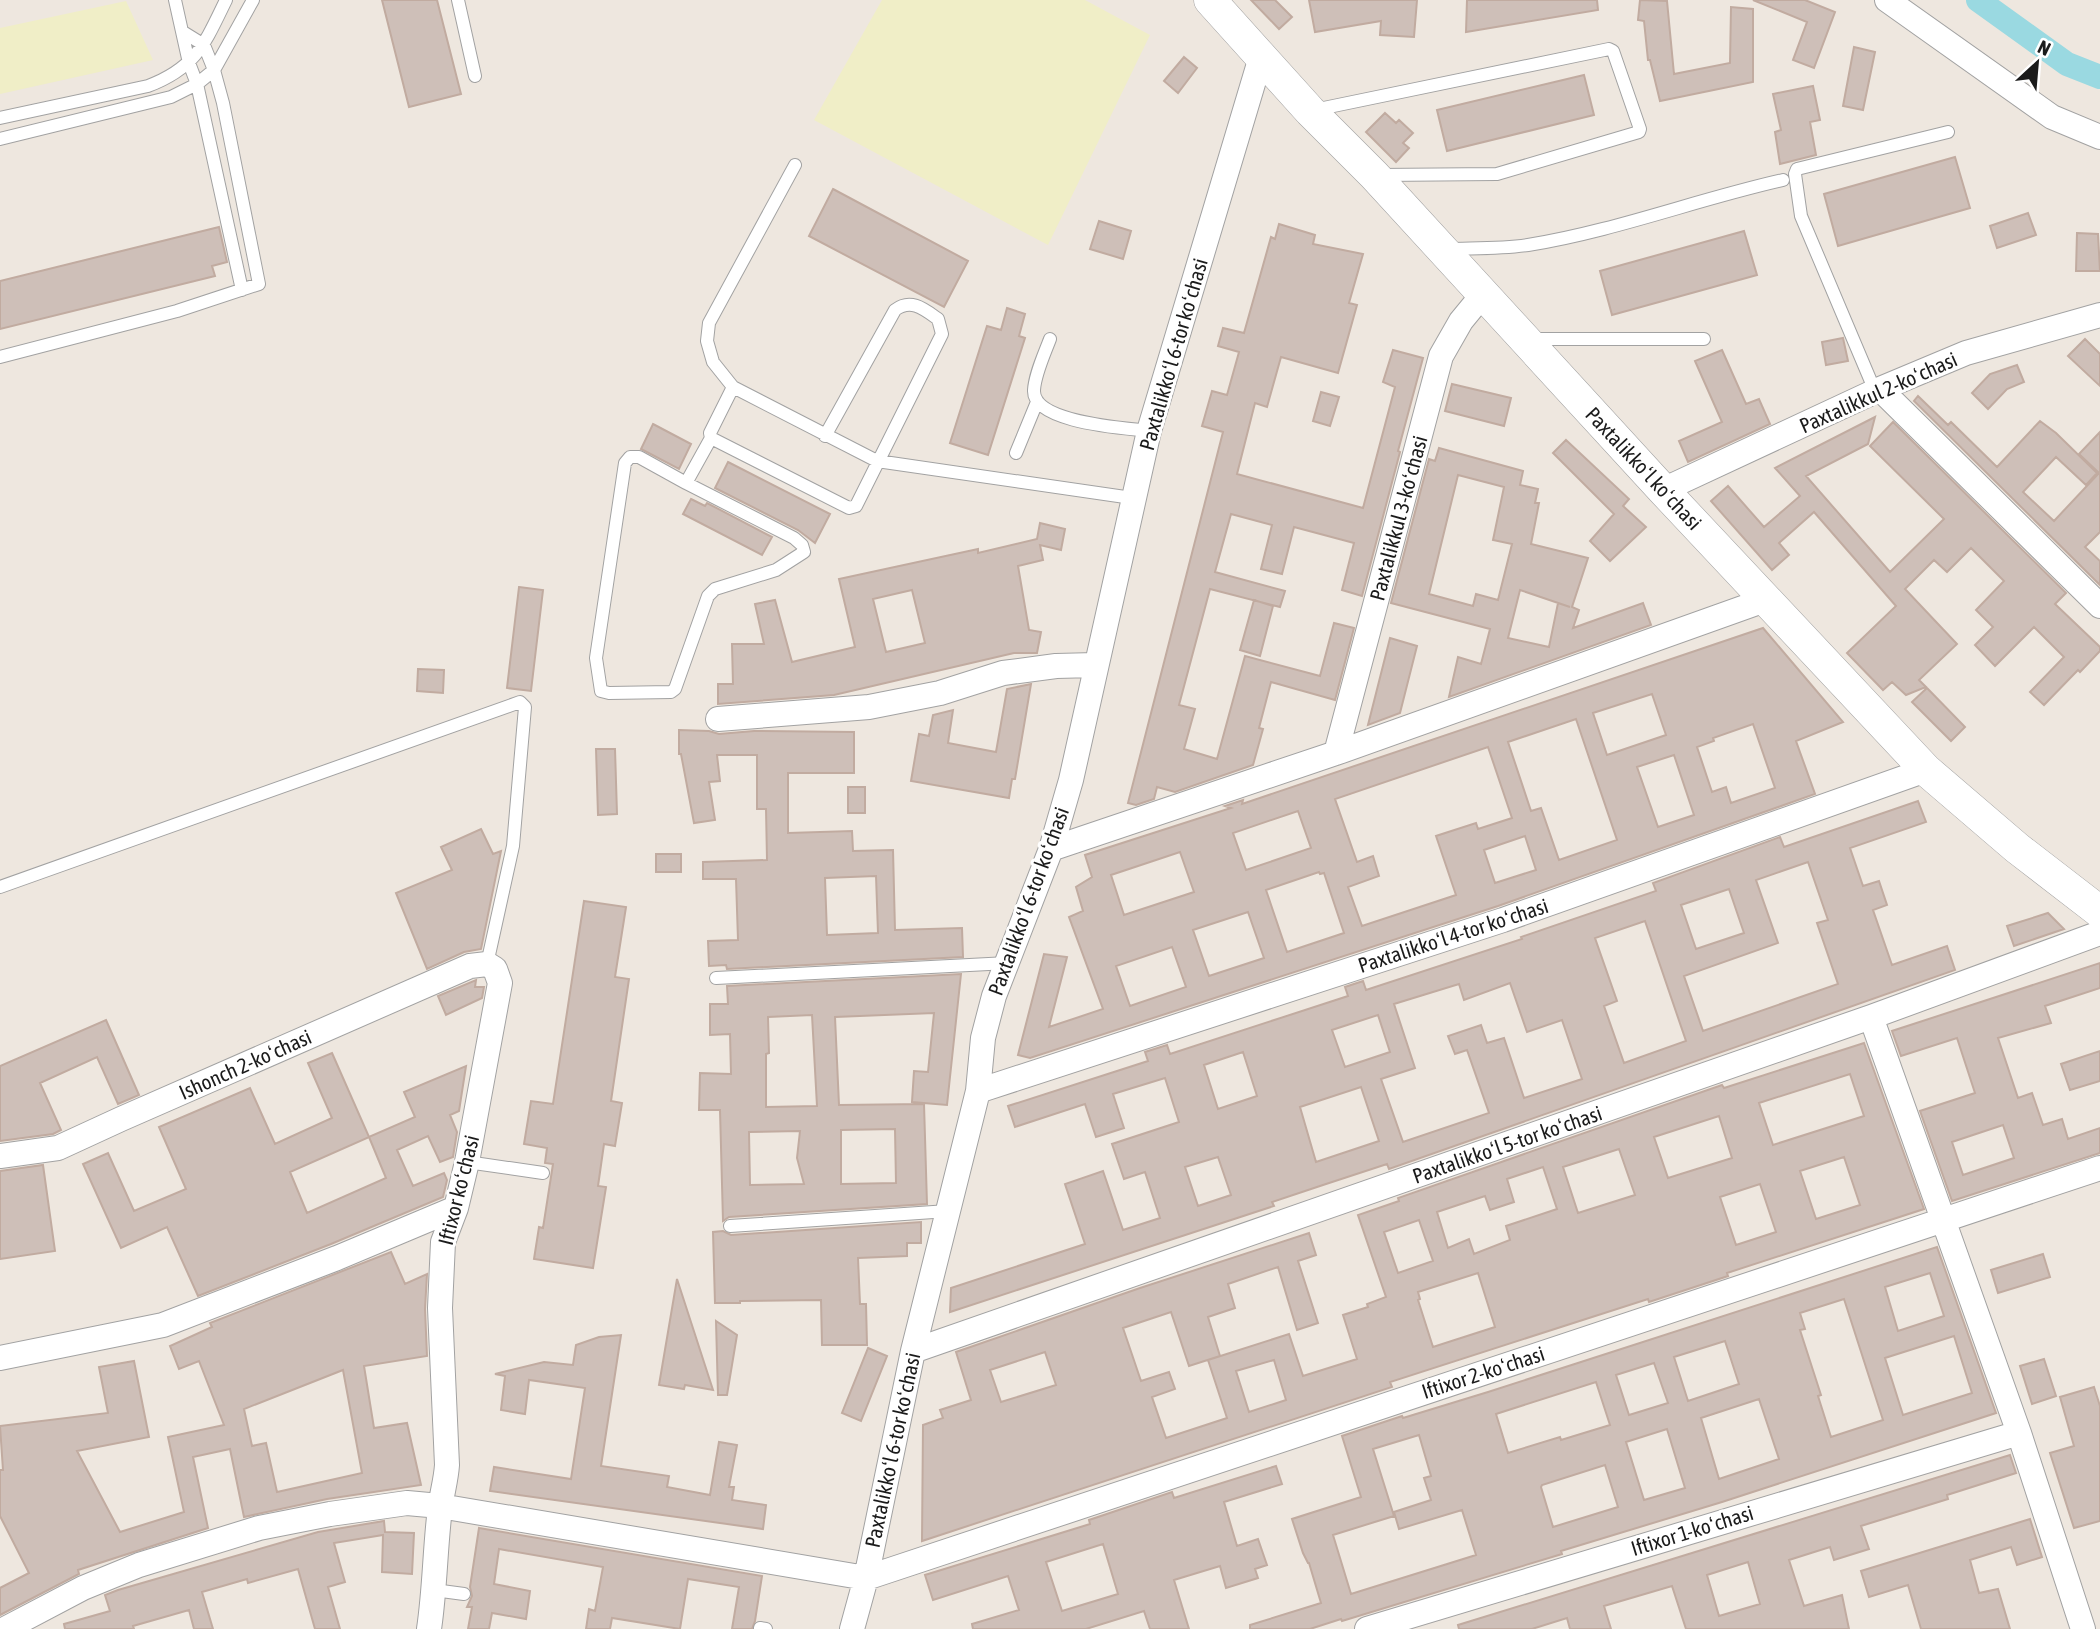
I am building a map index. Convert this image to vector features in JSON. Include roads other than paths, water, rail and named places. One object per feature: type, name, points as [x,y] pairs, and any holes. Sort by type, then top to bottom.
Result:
[{"type":"street","name":"Paxtalikkoʻl koʻchasi","points":[[1210,0],[1310,111],[1374,175],[1765,600],[1926,770],[2017,848],[2100,912]]},
{"type":"street","points":[[1887,0],[2052,117],[2100,137]]},
{"type":"street","name":"Paxtalikkoʻl 6-tor koʻchasi","points":[[852,1629],[866,1578],[913,1351],[978,1091],[983,1038],[994,996],[1051,849],[1071,780],[1149,431],[1261,58]]},
{"type":"street","name":"Paxtalikkul 3-koʻchasi","points":[[1336,753],[1441,356],[1461,321],[1484,293]]},
{"type":"street","name":"Paxtalikkul 2-koʻchasi","points":[[1663,490],[1878,390],[1966,353],[2095,323]]},
{"type":"street","points":[[1878,390],[2100,606]]},
{"type":"street","points":[[1051,849],[1336,753],[1765,600]]},
{"type":"street","points":[[718,719],[869,707],[940,693],[1003,673],[1095,664]]},
{"type":"street","name":"Paxtalikkoʻl 4-tor koʻchasi","points":[[978,1091],[1503,919],[1926,770]]},
{"type":"street","name":"Paxtalikkoʻl 5-tor koʻchasi","points":[[913,1351],[1871,1017],[2100,933]]},
{"type":"street","name":"Ishonch 2-koʻchasi","points":[[0,1156],[58,1149],[470,966],[487,964]]},
{"type":"street","name":"Iftixor koʻchasi","points":[[429,1629],[440,1506],[446,1488],[447,1465],[440,1308],[443,1242],[457,1208],[467,1163],[500,983],[495,969],[487,964]]},
{"type":"street","points":[[1871,1017],[2018,1433],[2083,1629]]},
{"type":"street","name":"Iftixor 2-koʻchasi","points":[[866,1578],[2100,1168]]},
{"type":"street","points":[[0,1358],[163,1325],[457,1208]]},
{"type":"street","name":"Iftixor 1-koʻchasi","points":[[1367,1629],[2018,1433]]},
{"type":"street","points":[[5,1629],[83,1588],[139,1565],[259,1528],[407,1503],[440,1506],[866,1578]]},
{"type":"lane","points":[[175,0],[189,62],[197,84],[242,290]]},
{"type":"lane","points":[[0,118],[148,86],[169,78],[204,45],[226,0]]},
{"type":"lane","points":[[0,139],[171,97],[197,84],[214,70],[253,0]]},
{"type":"lane","points":[[458,0],[475,76]]},
{"type":"lane","points":[[0,357],[135,323],[259,284],[214,70],[204,45],[183,32]]},
{"type":"lane","points":[[1310,111],[1609,50],[1613,51],[1640,128],[1639,132],[1497,174],[1374,175]]},
{"type":"lane","points":[[59,104],[62,124]]},
{"type":"lane","points":[[1878,390],[1801,216],[1795,174],[1797,169],[1948,132]]},
{"type":"lane","points":[[795,165],[709,323],[707,341],[713,362],[733,387],[877,461],[1132,498]]},
{"type":"lane","points":[[1443,249],[1526,245],[1629,223],[1731,192],[1783,180]]},
{"type":"lane","points":[[711,438],[849,508],[856,506],[942,334],[938,318],[916,305],[902,304],[895,310],[825,436]]},
{"type":"lane","points":[[1016,453],[1037,402],[1034,392],[1050,339]]},
{"type":"lane","points":[[1525,339],[1704,339]]},
{"type":"lane","points":[[686,483],[711,438],[710,433],[733,387]]},
{"type":"lane","points":[[1037,402],[1058,416],[1104,426],[1149,431]]},
{"type":"lane","points":[[630,457],[639,457],[686,483],[794,538],[802,545],[804,552],[776,570],[715,589],[708,596],[675,689],[670,692],[601,691],[596,658],[625,463],[630,457]]},
{"type":"lane","points":[[0,887],[520,702],[525,707],[513,846],[487,964]]},
{"type":"lane","points":[[716,978],[1008,963]]},
{"type":"lane","points":[[467,1163],[543,1173]]},
{"type":"lane","points":[[730,1226],[948,1211]]},
{"type":"lane","points":[[434,1590],[464,1594]]},
{"type":"waterway","points":[[1978,0],[2067,64],[2100,77]]}]
